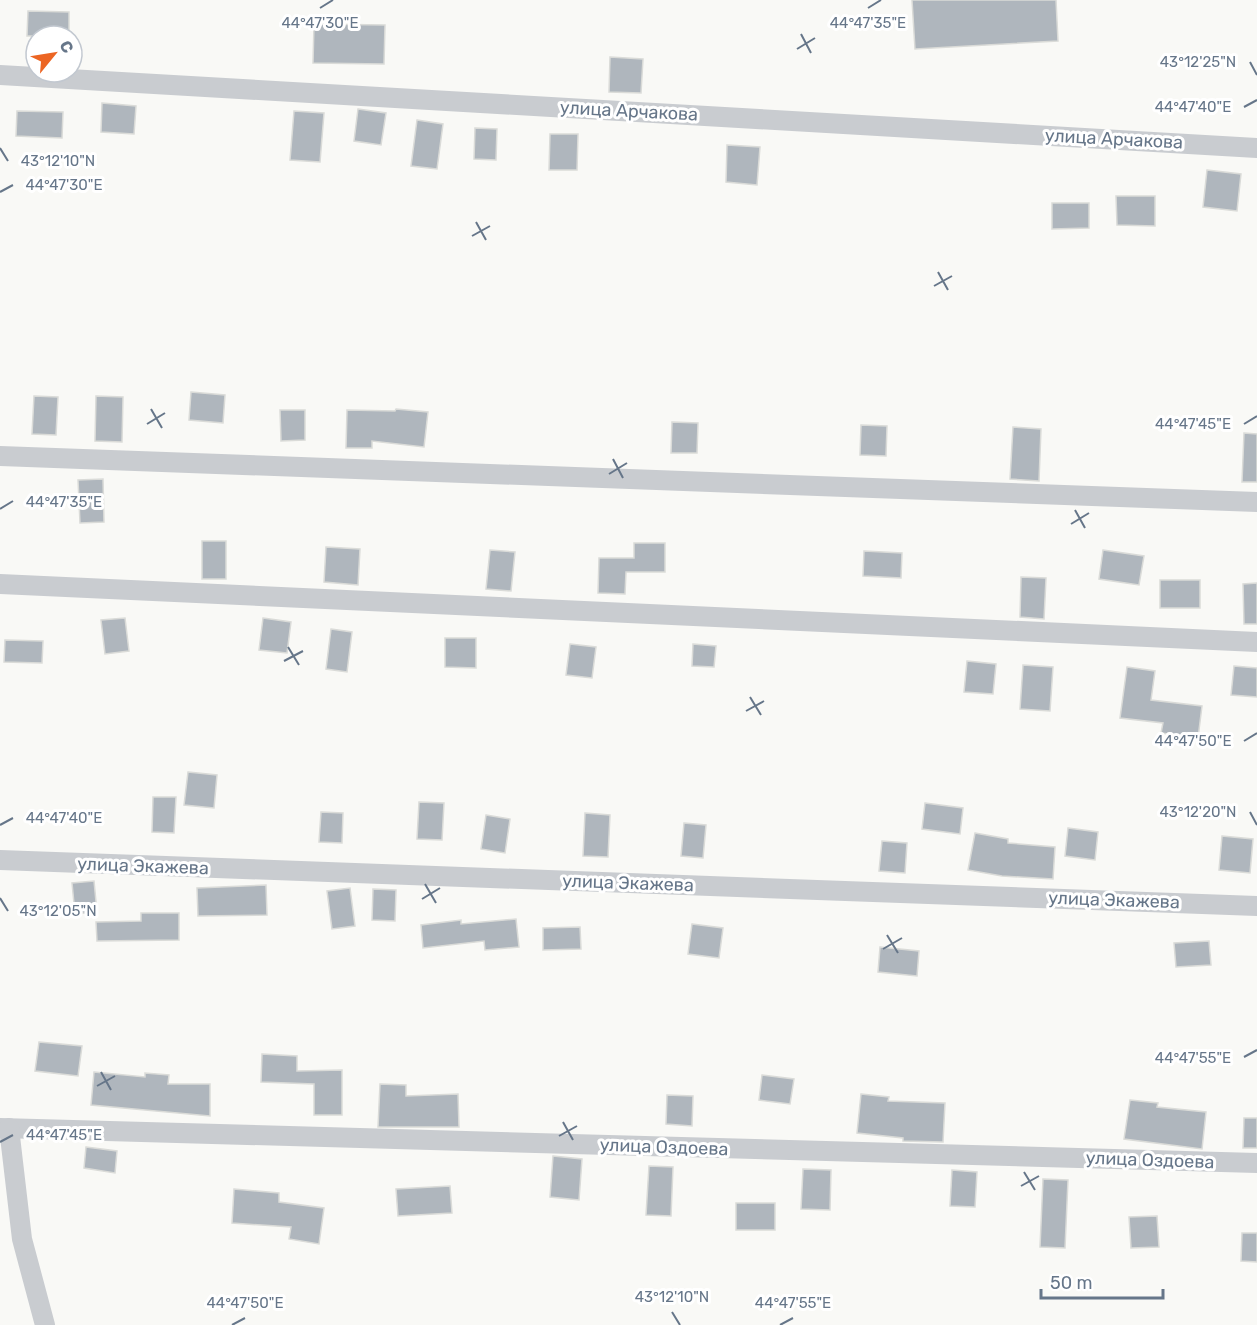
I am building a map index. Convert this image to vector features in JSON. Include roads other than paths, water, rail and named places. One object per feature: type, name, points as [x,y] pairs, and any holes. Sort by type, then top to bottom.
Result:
[{"type":"street","name":"улица Арчакова","points":[[0,75],[1257,148]]},
{"type":"street","points":[[0,456],[1257,502]]},
{"type":"street","points":[[0,584],[1257,642]]},
{"type":"street","name":"улица Экажева","points":[[0,861],[1257,906]]},
{"type":"street","points":[[5,1128],[22,1239],[45,1325]]},
{"type":"street","name":"улица Оздоева","points":[[5,1128],[1257,1163]]}]
